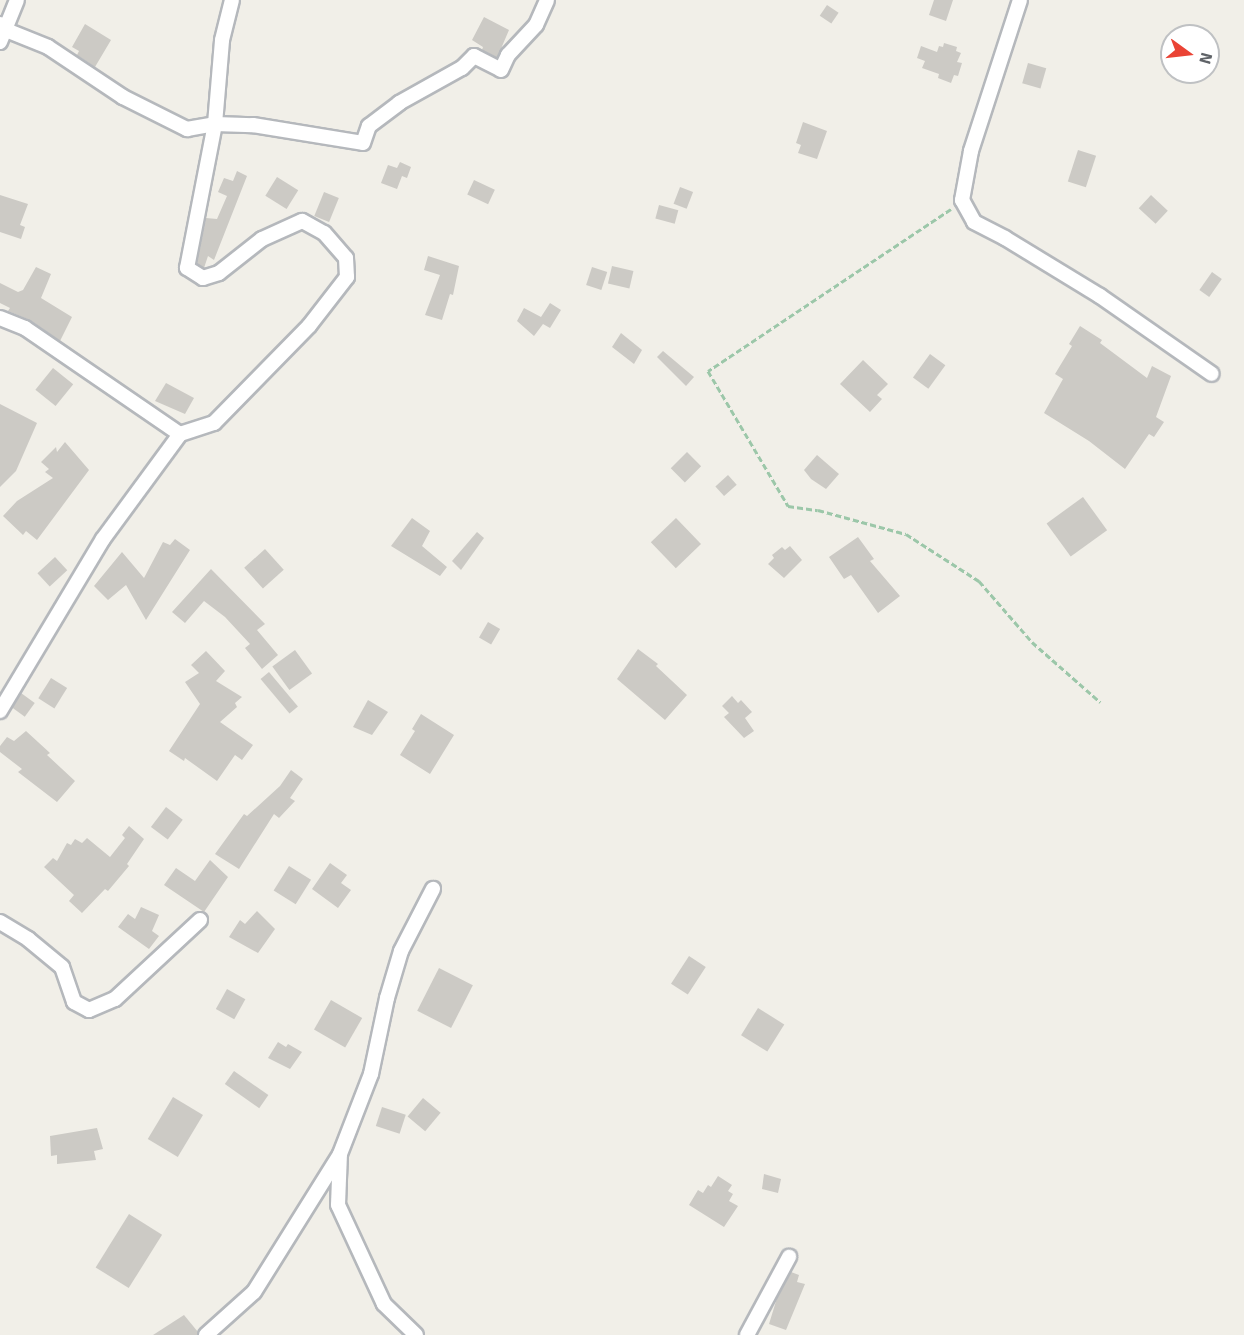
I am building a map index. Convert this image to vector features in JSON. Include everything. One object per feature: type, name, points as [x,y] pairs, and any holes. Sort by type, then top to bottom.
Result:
[{"type":"street","points":[[17,0],[2,32],[48,46],[123,97],[187,129],[215,124],[253,125],[363,143],[369,126],[399,103],[462,68],[474,56],[501,70],[508,55],[536,25],[547,0]]},
{"type":"street","points":[[0,711],[103,539],[180,434],[214,423],[309,326],[347,277],[346,258],[324,233],[302,221],[262,239],[219,273],[203,278],[187,268],[215,124],[222,40],[232,0]]},
{"type":"street","points":[[1020,0],[970,151],[962,200],[974,222],[1100,296],[1212,374]]},
{"type":"street","points":[[0,318],[25,328],[180,434]]},
{"type":"street","points":[[206,1335],[254,1292],[340,1154],[371,1074],[387,998],[401,951],[434,889]]},
{"type":"street","points":[[0,922],[28,939],[62,967],[74,1002],[89,1010],[115,999],[200,920]]},
{"type":"street","points":[[340,1154],[338,1205],[384,1304],[416,1335]]},
{"type":"street","points":[[747,1335],[789,1257]]},
{"type":"path","points":[[962,200],[942,218],[708,371],[788,506],[818,510],[906,534],[979,581],[1032,642],[1100,702]]},
{"type":"building","points":[[934,0],[953,0],[946,21],[929,15]]},
{"type":"building","points":[[827,5],[839,13],[831,24],[820,16]]},
{"type":"building","points":[[484,17],[509,30],[497,58],[482,50],[483,47],[472,40]]},
{"type":"building","points":[[85,24],[111,40],[95,67],[77,55],[79,51],[72,47]]},
{"type":"building","points":[[944,43],[957,47],[956,51],[961,53],[957,62],[962,63],[958,76],[954,75],[951,83],[938,78],[939,74],[922,68],[925,61],[917,58],[921,46],[937,52],[939,46],[943,47]]},
{"type":"building","points":[[1028,63],[1046,68],[1040,88],[1022,83]]},
{"type":"building","points":[[803,122],[827,131],[817,159],[798,153],[801,145],[796,143]]},
{"type":"building","points":[[1078,150],[1096,156],[1086,187],[1068,181]]},
{"type":"building","points":[[400,162],[411,167],[407,178],[402,176],[397,189],[381,183],[388,165],[397,168]]},
{"type":"building","points":[[237,171],[247,176],[214,260],[208,256],[204,268],[197,264],[206,218],[217,219],[227,196],[218,192],[224,178],[233,181]]},
{"type":"building","points":[[277,177],[298,190],[287,209],[265,196]]},
{"type":"building","points":[[474,180],[495,190],[488,204],[467,195]]},
{"type":"building","points":[[680,187],[693,192],[687,209],[674,204]]},
{"type":"building","points":[[324,192],[339,198],[329,222],[314,216]]},
{"type":"building","points":[[0,195],[28,204],[20,225],[25,227],[21,239],[0,232]]},
{"type":"building","points":[[1151,195],[1168,211],[1156,224],[1139,208]]},
{"type":"building","points":[[659,205],[678,210],[675,224],[655,219]]},
{"type":"building","points":[[428,256],[459,266],[453,295],[450,294],[442,320],[425,315],[440,275],[424,270]]},
{"type":"building","points":[[612,266],[633,271],[629,288],[608,284]]},
{"type":"building","points":[[36,267],[51,274],[41,298],[72,317],[60,341],[30,320],[8,311],[10,308],[0,303],[0,283],[18,292],[23,290]]},
{"type":"building","points":[[592,267],[607,272],[601,290],[586,285]]},
{"type":"building","points":[[1212,272],[1222,279],[1209,297],[1199,290]]},
{"type":"building","points":[[550,303],[561,310],[550,328],[543,324],[534,336],[517,321],[524,308],[541,317]]},
{"type":"building","points":[[1080,326],[1102,340],[1100,343],[1147,378],[1152,366],[1171,376],[1156,417],[1164,422],[1154,437],[1149,434],[1125,469],[1089,441],[1044,413],[1063,379],[1055,374],[1072,346],[1069,344]]},
{"type":"building","points":[[621,333],[642,350],[634,364],[612,347]]},
{"type":"building","points":[[663,351],[694,377],[686,386],[657,357]]},
{"type":"building","points":[[930,354],[945,365],[928,389],[913,377]]},
{"type":"building","points":[[863,360],[888,384],[877,395],[882,399],[870,412],[840,384]]},
{"type":"building","points":[[53,368],[73,384],[56,406],[35,390]]},
{"type":"building","points":[[166,383],[194,398],[185,414],[155,401]]},
{"type":"building","points":[[0,404],[37,423],[16,471],[0,487]]},
{"type":"building","points":[[65,442],[89,470],[37,540],[26,531],[23,535],[3,516],[17,501],[53,478],[45,472],[49,469],[41,462],[56,447],[57,452]]},
{"type":"building","points":[[687,452],[701,466],[685,482],[671,468]]},
{"type":"building","points":[[817,455],[839,474],[826,489],[811,479],[804,470]]},
{"type":"building","points":[[728,475],[737,485],[724,496],[715,486]]},
{"type":"building","points":[[1083,497],[1107,530],[1071,557],[1047,523]]},
{"type":"building","points":[[412,518],[430,531],[422,546],[447,567],[440,576],[391,546]]},
{"type":"building","points":[[676,518],[701,544],[676,568],[651,542]]},
{"type":"building","points":[[477,532],[484,538],[461,570],[452,561]]},
{"type":"building","points":[[858,537],[874,559],[870,561],[900,596],[878,613],[851,575],[844,579],[829,557]]},
{"type":"building","points":[[175,539],[190,550],[146,620],[126,585],[108,600],[94,586],[122,552],[144,578],[163,542],[170,545]]},
{"type":"building","points":[[790,546],[802,560],[784,578],[768,564],[774,558],[772,555],[782,547],[785,550]]},
{"type":"building","points":[[265,549],[284,570],[263,589],[244,568]]},
{"type":"building","points":[[55,557],[67,570],[50,587],[37,573]]},
{"type":"building","points":[[211,569],[265,624],[257,630],[278,655],[262,669],[245,648],[250,644],[225,617],[204,601],[185,623],[172,612]]},
{"type":"building","points":[[488,622],[500,629],[491,645],[479,638]]},
{"type":"building","points":[[638,649],[658,664],[656,666],[687,695],[665,720],[617,679]]},
{"type":"building","points":[[295,650],[312,673],[289,690],[272,666]]},
{"type":"building","points":[[206,651],[225,671],[216,681],[242,697],[235,703],[237,707],[220,722],[253,745],[242,760],[235,755],[217,781],[185,758],[184,761],[169,751],[200,704],[185,682],[199,673],[191,665]]},
{"type":"building","points":[[269,672],[298,706],[289,714],[261,679]]},
{"type":"building","points":[[51,678],[67,688],[54,708],[38,698]]},
{"type":"building","points":[[21,693],[35,703],[25,717],[11,707]]},
{"type":"building","points":[[732,696],[738,703],[741,700],[752,712],[745,718],[754,731],[744,738],[724,717],[729,713],[722,706]]},
{"type":"building","points":[[368,700],[388,712],[372,735],[353,727]]},
{"type":"building","points":[[421,714],[454,735],[430,774],[400,755],[415,731],[412,729]]},
{"type":"building","points":[[26,731],[75,781],[57,802],[18,772],[22,769],[0,752],[0,746],[7,737],[14,741]]},
{"type":"building","points":[[291,770],[303,779],[290,798],[295,801],[279,818],[274,814],[239,869],[215,854],[244,814],[247,816],[280,786]]},
{"type":"building","points":[[166,807],[183,820],[168,840],[151,827]]},
{"type":"building","points":[[129,826],[144,839],[127,864],[129,866],[108,891],[105,889],[82,913],[69,901],[74,895],[44,867],[53,858],[57,861],[67,843],[71,845],[75,839],[82,843],[87,838],[110,857],[125,838],[122,835]]},
{"type":"building","points":[[210,860],[228,877],[204,912],[164,885],[176,868],[195,881]]},
{"type":"building","points":[[330,863],[347,875],[341,883],[351,890],[338,908],[312,889]]},
{"type":"building","points":[[289,866],[311,880],[296,904],[274,891]]},
{"type":"building","points":[[141,907],[159,915],[152,931],[159,936],[149,949],[118,927],[128,914],[135,919]]},
{"type":"building","points":[[257,911],[275,929],[258,953],[229,937],[240,920],[245,924]]},
{"type":"building","points":[[689,956],[706,967],[688,995],[671,984]]},
{"type":"building","points":[[439,968],[473,985],[451,1028],[417,1011]]},
{"type":"building","points":[[227,989],[245,999],[234,1019],[216,1009]]},
{"type":"building","points":[[331,1000],[362,1018],[345,1047],[314,1029]]},
{"type":"building","points":[[758,1008],[784,1024],[767,1052],[741,1035]]},
{"type":"building","points":[[278,1042],[286,1047],[288,1044],[302,1052],[290,1069],[268,1058]]},
{"type":"building","points":[[234,1071],[268,1095],[259,1108],[225,1084]]},
{"type":"building","points":[[173,1097],[203,1115],[178,1157],[148,1139]]},
{"type":"building","points":[[423,1098],[441,1113],[425,1131],[408,1116]]},
{"type":"building","points":[[382,1107],[406,1115],[400,1134],[376,1126]]},
{"type":"building","points":[[97,1128],[103,1149],[94,1151],[96,1160],[57,1164],[57,1155],[51,1156],[50,1136]]},
{"type":"building","points":[[764,1174],[781,1179],[778,1193],[762,1189]]},
{"type":"building","points":[[718,1176],[732,1185],[728,1191],[733,1194],[729,1201],[738,1206],[724,1227],[689,1205],[698,1190],[703,1193],[708,1185],[711,1187]]},
{"type":"building","points":[[129,1214],[162,1235],[129,1288],[96,1267]]},
{"type":"building","points":[[791,1272],[799,1275],[797,1282],[805,1284],[786,1330],[769,1324],[777,1298]]},
{"type":"building","points":[[184,1315],[198,1332],[197,1335],[153,1335]]}]
